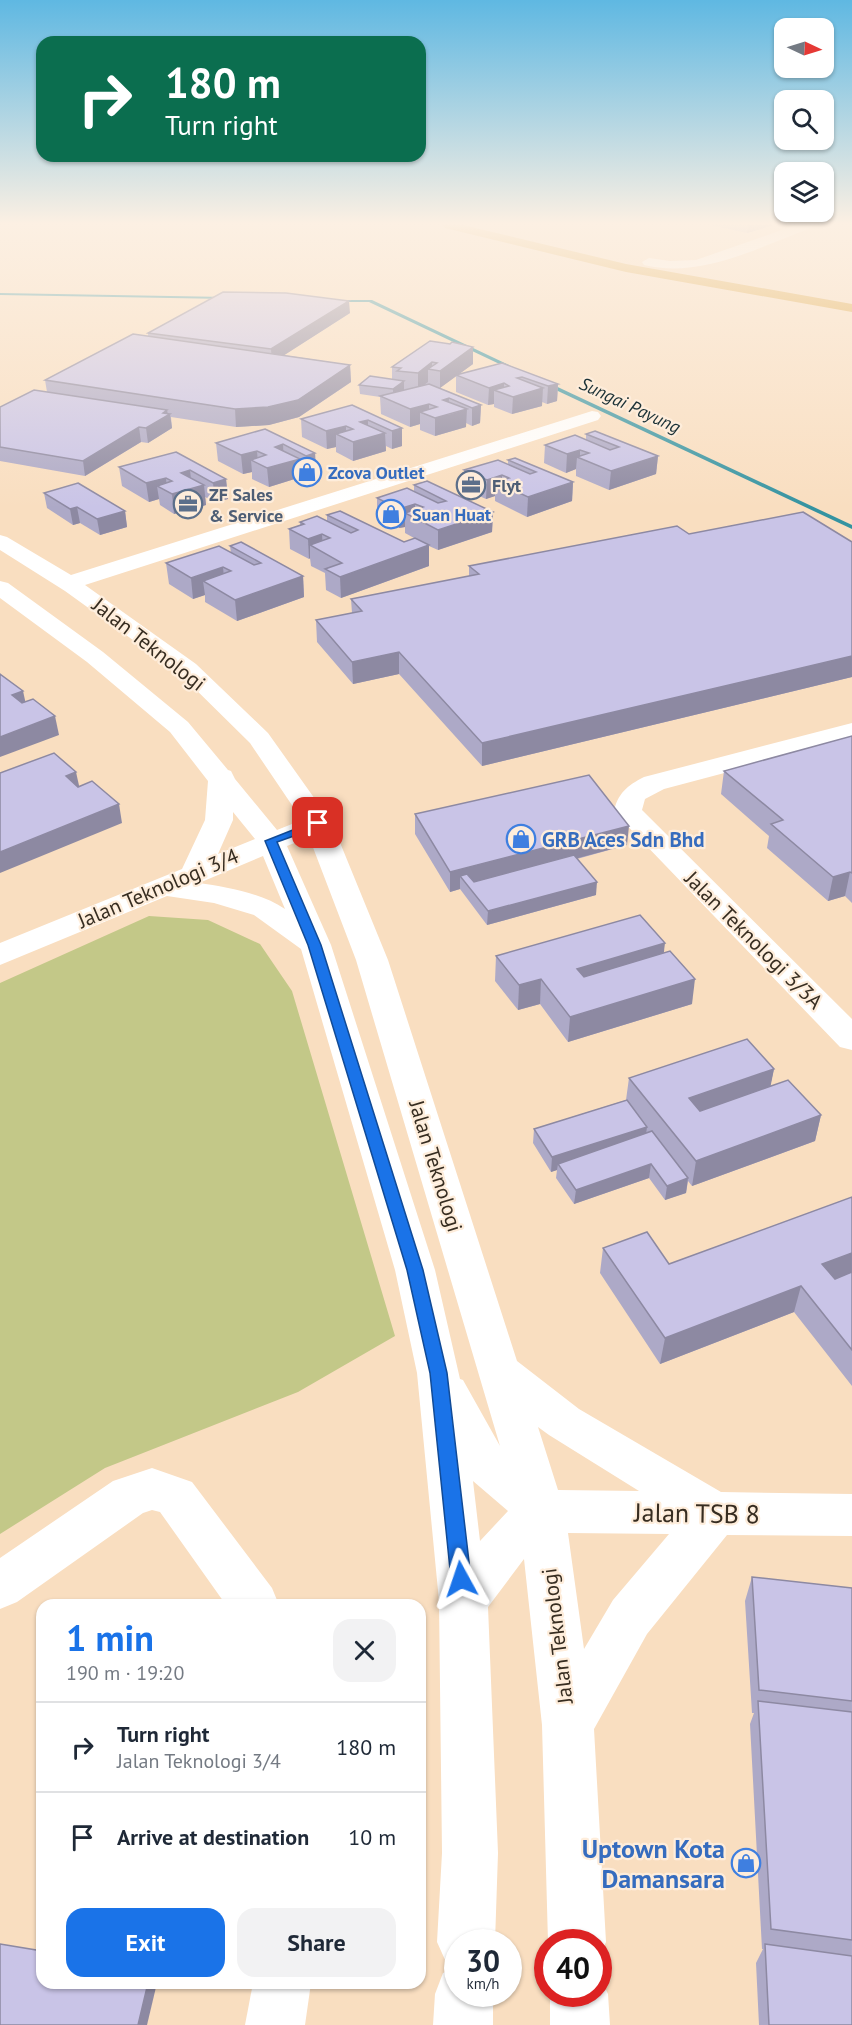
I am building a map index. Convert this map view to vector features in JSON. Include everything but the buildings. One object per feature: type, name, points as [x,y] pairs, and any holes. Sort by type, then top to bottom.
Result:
[{"type":"street","points":[[68,583],[592,416]]},
{"type":"street","name":"Jalan Teknologi","points":[[0,541],[68,583],[188,669],[259,738],[318,823],[372,960],[501,1372],[542,1511],[568,1725],[576,1929]]},
{"type":"street","name":"Jalan Teknologi","points":[[0,588],[95,657],[179,727],[222,777],[271,841],[315,945],[415,1270],[438,1373],[463,1601],[470,1853],[467,1929]]},
{"type":"street","name":"Jalan Teknologi 3/3A","points":[[852,732],[654,783],[638,789],[630,799],[628,812],[852,1039]]},
{"type":"street","points":[[195,873],[219,819],[222,777]]},
{"type":"street","name":"Jalan Teknologi 3/4","points":[[0,955],[318,823]]},
{"type":"street","points":[[162,887],[218,895],[265,909],[315,945]]},
{"type":"street","points":[[501,1372],[564,1422],[716,1513],[630,1617],[568,1725]]},
{"type":"street","points":[[438,1373],[478,1453],[490,1469],[542,1511],[522,1526],[501,1548],[463,1601]]},
{"type":"street","points":[[0,1586],[129,1496],[152,1489],[176,1497],[251,1599]]},
{"type":"street","name":"Jalan TSB 8","points":[[542,1511],[852,1515]]},
{"type":"street","points":[[275,2025],[281,1989]]},
{"type":"street","points":[[463,2025],[464,2007]]},
{"type":"street","points":[[579,2007],[580,2025]]},
{"type":"green space","points":[[149,916],[208,920],[260,944],[292,991],[395,1336],[298,1392],[105,1468],[0,1534],[0,983]]},
{"type":"waterway","name":"Sungai Payung","points":[[409,320],[512,368]]},
{"type":"waterway","name":"Sungai Payung","points":[[545,383],[852,527]]},
{"type":"place","name":"Zcova Outlet","points":[[307,472]]},
{"type":"place","name":"Flyt","points":[[471,485]]},
{"type":"place","name":"ZF Sales & Service","points":[[188,504]]},
{"type":"place","name":"Suan Huat","points":[[391,514]]},
{"type":"place","name":"GRB Aces Sdn Bhd","points":[[521,839]]},
{"type":"place","name":"Uptown Kota Damansara","points":[[746,1863]]},
{"type":"route","points":[[318,823],[271,841],[315,945],[415,1270],[438,1373],[461,1579]]}]
